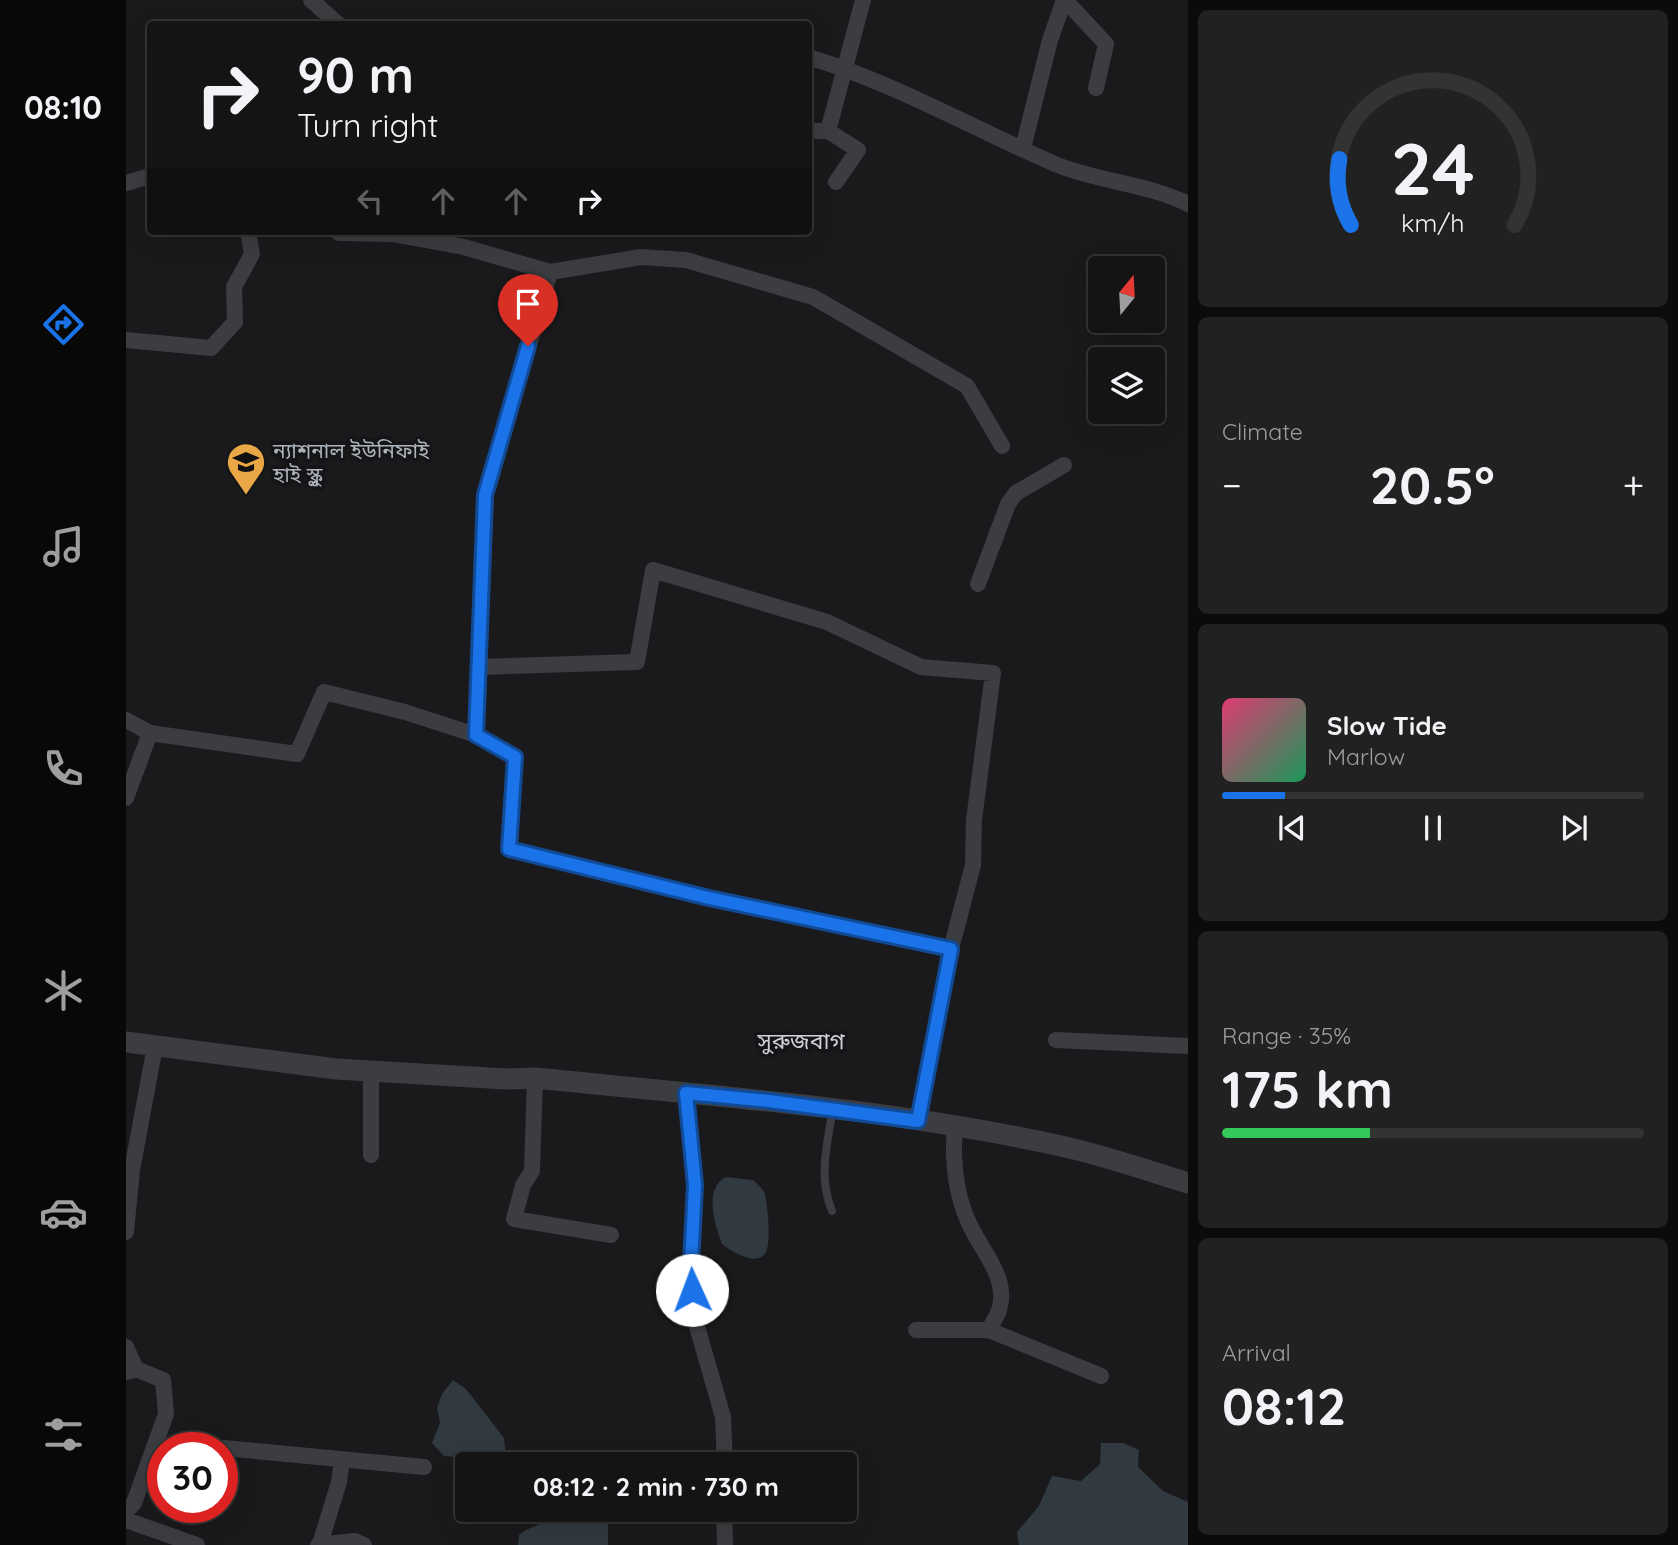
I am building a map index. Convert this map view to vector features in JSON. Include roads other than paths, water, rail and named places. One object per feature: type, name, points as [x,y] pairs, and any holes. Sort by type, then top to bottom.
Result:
[{"type":"street","points":[[311,0],[335,21]]},
{"type":"street","points":[[828,131],[847,69],[863,0]]},
{"type":"street","points":[[1023,148],[1050,40],[1065,0],[1106,44],[1096,88]]},
{"type":"street","points":[[812,58],[847,69],[935,106],[1084,175],[1171,195],[1188,204]]},
{"type":"street","points":[[812,131],[828,131],[858,150],[836,182]]},
{"type":"street","points":[[126,183],[147,177]]},
{"type":"street","points":[[126,340],[211,348],[234,322],[234,287],[253,254],[249,235]]},
{"type":"street","points":[[398,235],[464,247],[550,272],[641,257],[686,260],[813,297],[967,386],[1002,446]]},
{"type":"street","points":[[476,735],[485,495],[550,272]]},
{"type":"street","points":[[978,584],[1001,520],[1016,493],[1064,465]]},
{"type":"street","points":[[479,667],[637,662],[653,570],[827,622],[921,667],[993,673],[974,820],[973,865],[951,949],[918,1121]]},
{"type":"street","points":[[126,720],[150,733],[297,754],[324,692],[405,712],[476,735],[515,757],[509,849],[709,898],[951,949]]},
{"type":"street","points":[[126,798],[150,733]]},
{"type":"street","points":[[1056,1040],[1188,1046]]},
{"type":"street","points":[[126,1042],[335,1069],[506,1079],[535,1078],[833,1109],[955,1126],[1062,1146],[1188,1183]]},
{"type":"street","points":[[126,1232],[132,1170],[155,1046]]},
{"type":"street","points":[[371,1071],[371,1155]]},
{"type":"street","points":[[535,1078],[532,1171],[523,1185],[514,1219],[611,1235]]},
{"type":"street","points":[[686,1093],[695,1185],[691,1263],[694,1316],[723,1417],[724,1452]]},
{"type":"street","points":[[955,1126],[952,1154],[957,1182],[968,1221],[989,1259],[1001,1293],[999,1310],[989,1329]]},
{"type":"street","points":[[916,1330],[989,1329],[1101,1376]]},
{"type":"street","points":[[126,1347],[131,1370],[163,1380],[166,1414],[134,1503],[126,1512]]},
{"type":"street","points":[[238,1448],[424,1467]]},
{"type":"street","points":[[342,1460],[339,1482],[319,1545],[355,1541],[364,1545]]},
{"type":"street","points":[[126,1520],[197,1545]]},
{"type":"street","points":[[724,1522],[725,1545]]},
{"type":"lane","points":[[832,1211],[823,1178],[833,1109]]},
{"type":"place","name":"ন্যাশনাল ইউনিফাই হাই স্কুল","points":[[246,496]]},
{"type":"district","name":"সুরুজবাগ","points":[[801,1040]]}]
